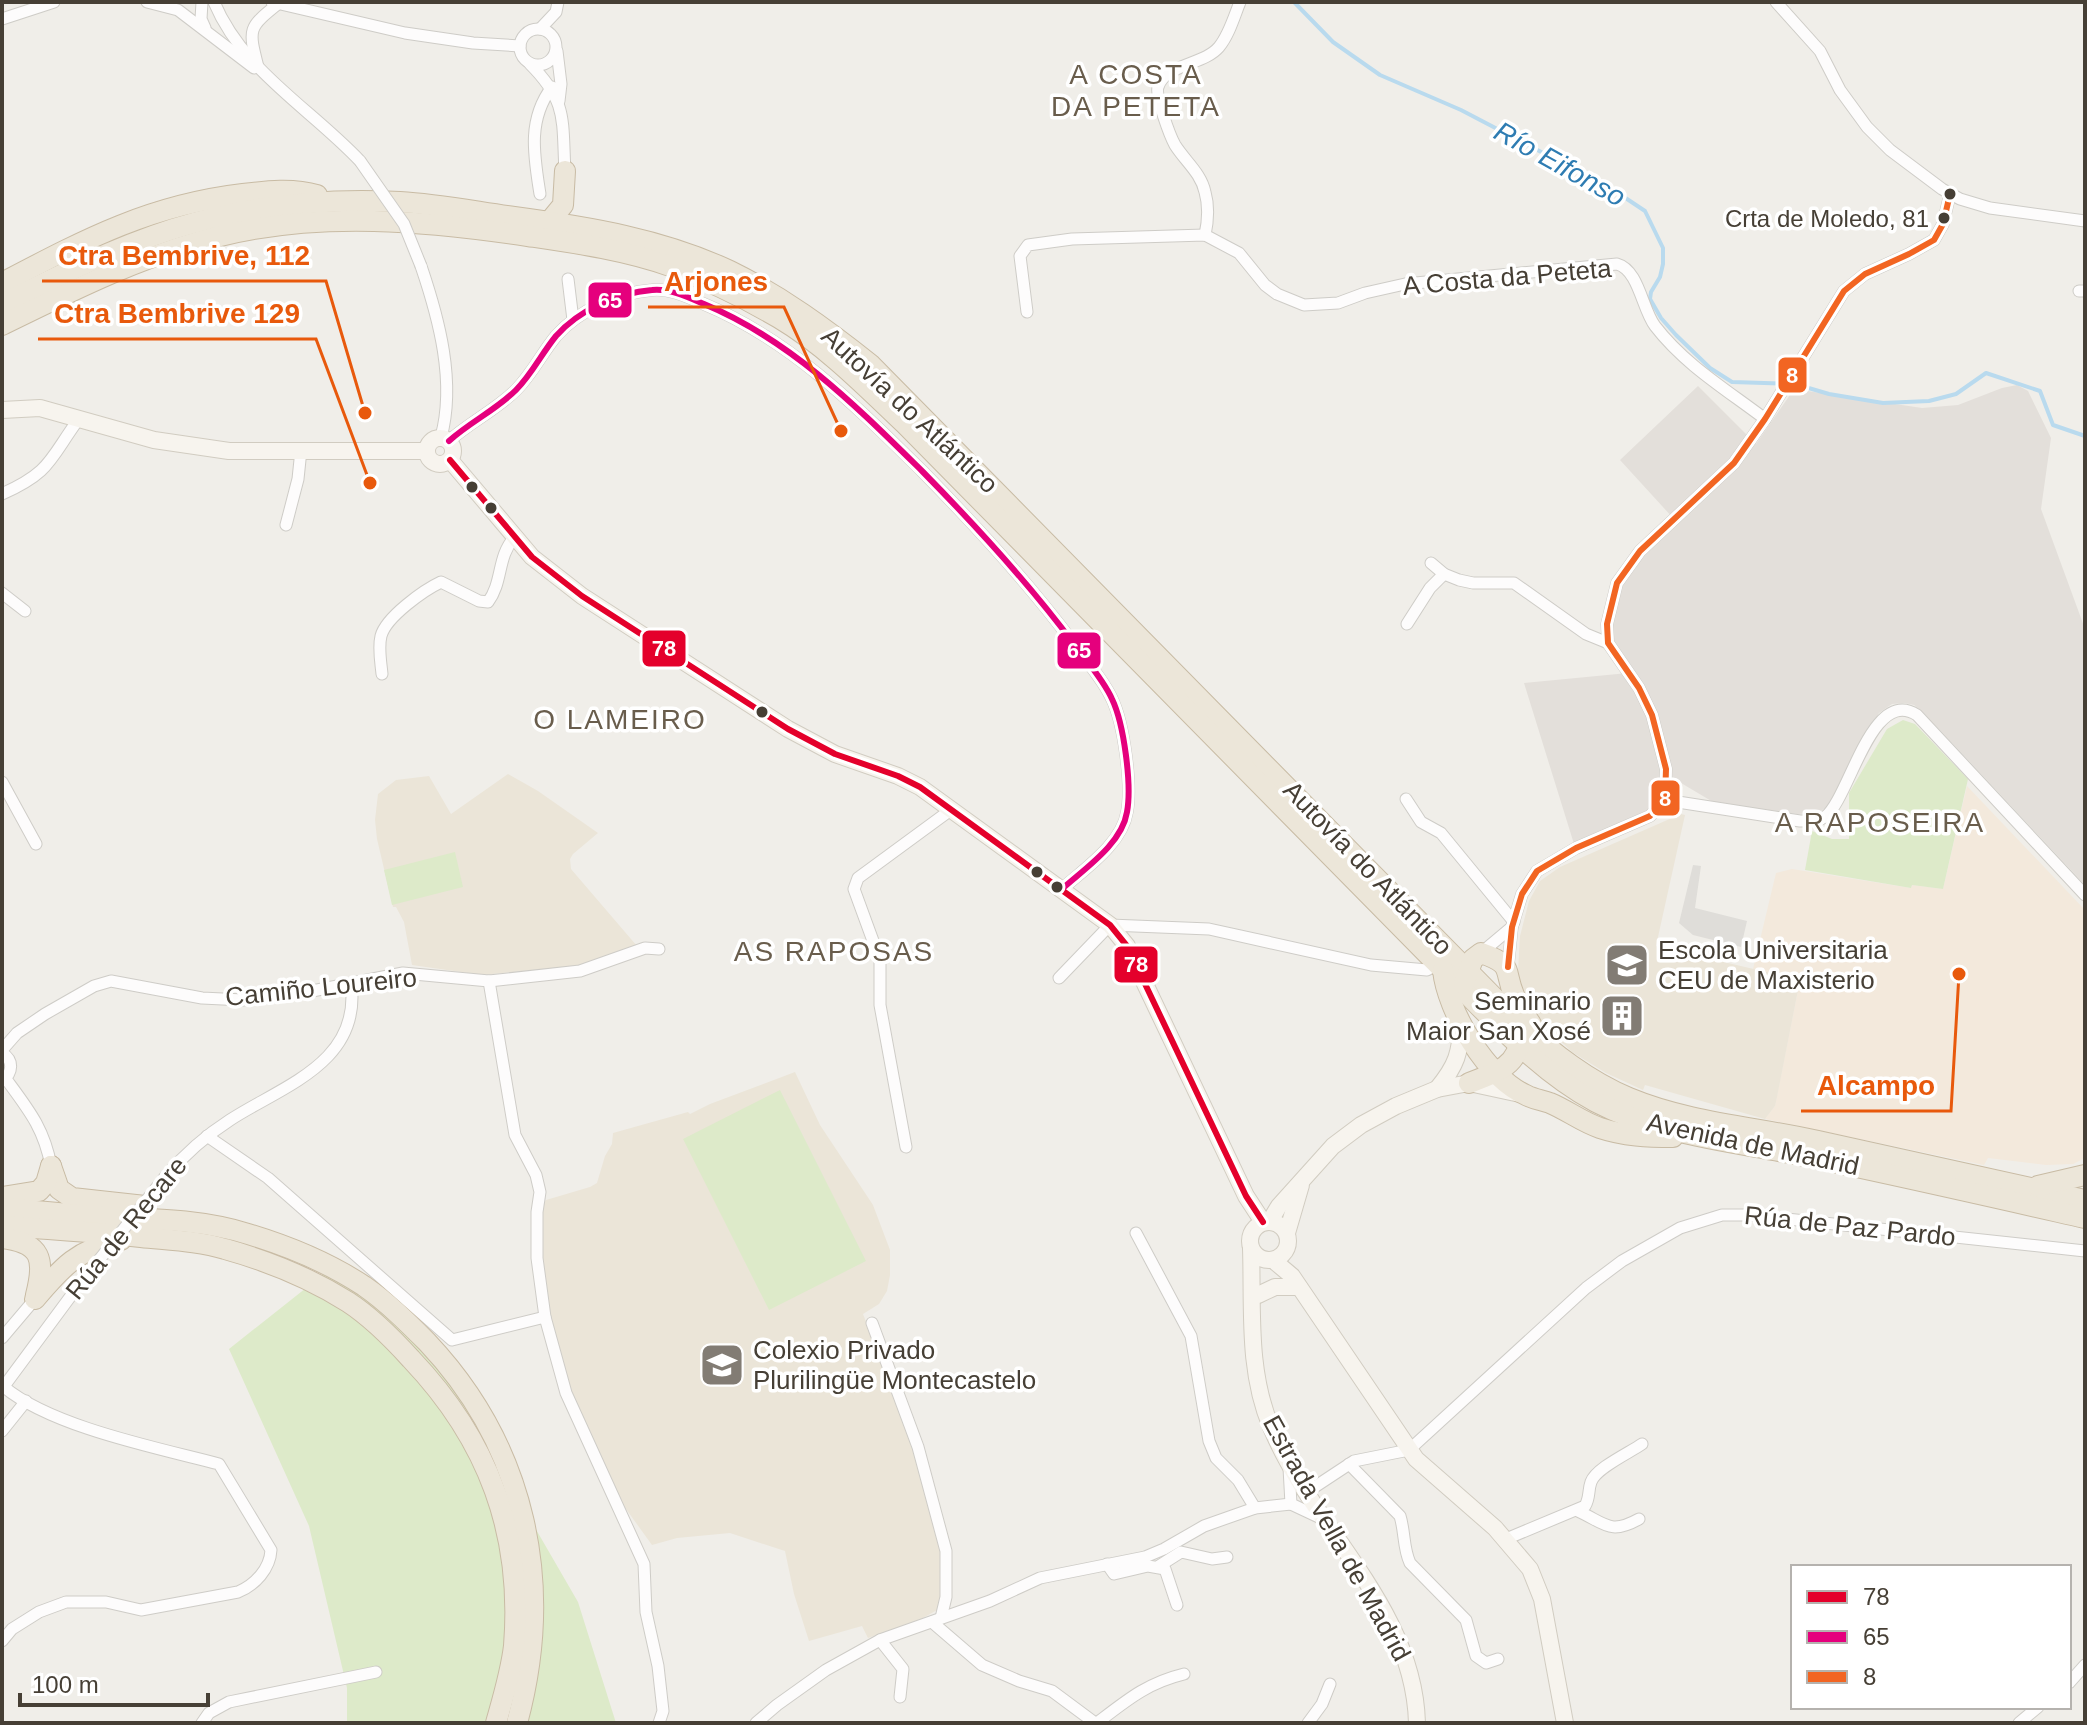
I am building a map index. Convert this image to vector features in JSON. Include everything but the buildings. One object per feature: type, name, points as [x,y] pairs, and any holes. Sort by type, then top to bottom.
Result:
[{"type":"highway","points":[[549,222],[563,205],[565,171]]},
{"type":"highway","points":[[2,283],[111,227],[183,204],[233,195],[289,191],[313,194],[335,202]]},
{"type":"highway","name":"Autovía do Atlántico","points":[[2,304],[101,256],[174,228],[267,208],[335,202],[402,202],[610,232],[672,248],[729,271],[823,326],[870,364],[1021,514],[1465,980]]},
{"type":"highway","name":"Autovía do Atlántico","points":[[2,325],[108,273],[177,248],[223,235],[336,220],[448,224],[548,239],[667,265],[724,288],[782,320],[810,340],[895,414],[1440,967],[1465,980]]},
{"type":"highway","points":[[1462,1022],[1465,980],[1473,959],[1481,953],[1496,958],[1508,967],[1520,1024],[1520,1045],[1515,1057],[1497,1073],[1469,1083]]},
{"type":"highway","points":[[1440,967],[1445,986],[1478,1052],[1497,1073],[1525,1095],[1549,1103],[1599,1128],[1639,1137],[1701,1137]]},
{"type":"highway","name":"Avenida de Madrid","points":[[1465,980],[1549,1050],[1608,1088],[1672,1113],[1803,1138],[2085,1200]]},
{"type":"highway","name":"Avenida de Madrid","points":[[1465,980],[1520,1045],[1574,1089],[1625,1115],[1701,1137],[1879,1172],[2085,1218]]},
{"type":"highway","points":[[1514,995],[1549,1050]]},
{"type":"highway","points":[[2,1197],[39,1191],[46,1183],[51,1166]]},
{"type":"highway","points":[[51,1166],[59,1189],[72,1198],[186,1211],[316,1260],[364,1286],[404,1319],[454,1371],[501,1447],[521,1507],[531,1564],[534,1608],[527,1688],[517,1723]]},
{"type":"highway","points":[[2028,1187],[2085,1175]]},
{"type":"highway","points":[[2,1208],[169,1220],[245,1233]]},
{"type":"highway","points":[[2057,1211],[2085,1228]]},
{"type":"highway","points":[[2,1226],[138,1237],[221,1248],[270,1263],[306,1279],[350,1303],[378,1326],[439,1388],[464,1423],[484,1461],[502,1512],[514,1568],[513,1648],[496,1723]]},
{"type":"highway","points":[[35,1299],[77,1256],[97,1245],[138,1237]]},
{"type":"highway","points":[[2,1238],[21,1240],[34,1248],[42,1271],[35,1299]]},
{"type":"street","points":[[2,19],[54,2]]},
{"type":"street","points":[[147,2],[178,10],[242,62],[259,71],[333,133],[360,161],[404,224],[433,298],[445,370],[445,439],[453,452],[450,460]]},
{"type":"street","points":[[202,2],[201,19],[205,30]]},
{"type":"street","points":[[214,2],[222,22],[259,71]]},
{"type":"street","points":[[558,2],[556,12],[540,29],[526,33],[520,46],[522,56],[552,87],[559,102]]},
{"type":"street","points":[[1027,312],[1020,256],[1028,245],[1072,239],[1205,235],[1208,219],[1205,190],[1197,173],[1174,143],[1157,94],[1159,84],[1166,75],[1209,55],[1219,47],[1240,2]]},
{"type":"street","points":[[1776,2],[1820,51],[1840,90],[1872,133],[1950,194],[1990,208],[2085,221]]},
{"type":"street","points":[[259,71],[251,39],[253,26],[276,3],[405,33],[520,46]]},
{"type":"street","points":[[540,29],[551,34],[556,50],[561,84],[559,102],[565,171]]},
{"type":"street","points":[[530,64],[546,63],[556,50]]},
{"type":"street","points":[[540,194],[532,147],[535,124],[552,87]]},
{"type":"street","points":[[1608,643],[1611,602],[1617,583],[1627,567],[1648,543],[1734,463],[1765,419],[1835,301],[1852,282],[1934,240],[1943,224],[1950,194]]},
{"type":"street","name":"A Costa da Peteta","points":[[1205,235],[1239,253],[1265,285],[1277,294],[1304,305],[1338,303],[1365,293],[1448,279],[1607,264],[1624,266],[1634,279],[1646,311],[1656,327],[1713,383],[1765,419]]},
{"type":"street","points":[[568,279],[573,320]]},
{"type":"street","points":[[450,460],[437,464],[429,459],[426,451],[431,441],[445,439],[516,390],[556,337],[573,320],[613,299],[655,289],[699,302],[760,332],[828,381],[1006,557],[1104,683],[1121,723],[1127,812],[1113,841],[1062,889]]},
{"type":"street","points":[[2,410],[40,408],[191,446],[229,451],[426,451]]},
{"type":"street","points":[[2,494],[40,474],[55,458],[78,420]]},
{"type":"street","points":[[286,525],[298,479],[301,450]]},
{"type":"street","points":[[450,460],[514,538],[544,568],[582,596],[788,729],[835,754],[898,776],[952,809],[1110,925],[1127,946],[1250,1204],[1266,1222],[1280,1225],[1279,1251],[1295,1282],[1422,1466],[1506,1539],[1523,1559],[1539,1588],[1565,1723]]},
{"type":"street","points":[[382,674],[381,637],[409,603],[441,582],[479,601],[488,602],[494,594],[502,556],[514,538]]},
{"type":"street","points":[[1431,563],[1444,574],[1473,583],[1514,583],[1586,634],[1608,643],[1639,688],[1652,715],[1666,769],[1665,800],[1650,816],[1576,848],[1537,871],[1522,894],[1513,924],[1508,967]]},
{"type":"street","points":[[1407,624],[1430,588],[1444,574]]},
{"type":"street","points":[[2,593],[25,611]]},
{"type":"street","points":[[1665,800],[1800,821],[1821,819],[1833,809],[1881,721],[1896,710],[1904,709],[1917,715],[2085,895]]},
{"type":"street","points":[[2,782],[36,844]]},
{"type":"street","points":[[1406,799],[1421,822],[1441,833],[1513,924]]},
{"type":"street","points":[[906,1147],[880,1005],[880,960],[854,889],[858,878],[952,809]]},
{"type":"street","points":[[1481,953],[1513,924]]},
{"type":"street","points":[[1059,978],[1110,925],[1209,929],[1371,965],[1427,970],[1440,967]]},
{"type":"street","name":"Camiño Loureiro","points":[[2,1051],[17,1033],[45,1014],[84,991],[111,981],[202,998],[243,1000],[297,994],[403,973],[489,981],[580,971],[645,948],[659,949]]},
{"type":"street","points":[[489,981],[515,1135],[536,1175],[540,1192],[537,1258],[545,1317],[566,1393],[644,1564],[646,1612],[658,1666],[663,1711],[659,1723]]},
{"type":"street","name":"Rúa de Recare","points":[[3,1388],[76,1289],[186,1153],[230,1119],[294,1085],[322,1064],[335,1048],[349,1019],[353,998],[351,983]]},
{"type":"street","points":[[1437,1089],[1452,1071],[1460,1053],[1462,1022]]},
{"type":"street","points":[[2,1051],[11,1067],[4,1080],[37,1120],[47,1142],[51,1166]]},
{"type":"street","points":[[1469,1083],[1525,1095]]},
{"type":"street","name":"Estrada Vella de Madrid","points":[[1417,1723],[1414,1686],[1401,1644],[1289,1463],[1271,1428],[1255,1377],[1252,1348],[1256,1301],[1250,1241],[1253,1229],[1266,1222],[1316,1163],[1347,1134],[1396,1106],[1437,1089],[1469,1083]]},
{"type":"street","points":[[207,1136],[268,1178],[452,1340],[545,1317]]},
{"type":"street","name":"Estrada Vella de Madrid","points":[[1256,1301],[1279,1251],[1302,1182]]},
{"type":"street","points":[[1250,1204],[1279,1206]]},
{"type":"street","points":[[1250,1204],[1250,1241],[1259,1257],[1279,1251]]},
{"type":"street","name":"Rúa de Paz Pardo","points":[[1409,1450],[1586,1288],[1622,1261],[1680,1228],[1722,1215],[2085,1251]]},
{"type":"street","points":[[1136,1233],[1191,1336],[1209,1441],[1216,1458],[1238,1480],[1255,1508]]},
{"type":"street","points":[[1256,1301],[1275,1287],[1295,1282]]},
{"type":"street","points":[[2,1338],[35,1299]]},
{"type":"street","points":[[872,1323],[918,1447],[946,1551],[946,1597],[936,1620]]},
{"type":"street","points":[[2,1641],[12,1629],[39,1612],[66,1602],[106,1602],[141,1610],[250,1588],[270,1562],[271,1550],[219,1464],[80,1425],[3,1388]]},
{"type":"street","points":[[2,1431],[26,1401]]},
{"type":"street","points":[[1506,1539],[1578,1511],[1589,1500],[1590,1484],[1597,1472],[1642,1444]]},
{"type":"street","points":[[1307,1492],[1354,1461],[1409,1450]]},
{"type":"street","points":[[1289,1463],[1291,1504]]},
{"type":"street","points":[[1349,1464],[1400,1516],[1410,1563],[1466,1620],[1476,1656],[1486,1663],[1498,1659]]},
{"type":"street","points":[[756,1723],[826,1670],[880,1640],[1040,1578],[1155,1553],[1204,1526],[1255,1508],[1291,1504],[1325,1520]]},
{"type":"street","points":[[1578,1511],[1614,1529],[1639,1519]]},
{"type":"street","points":[[1107,1564],[1114,1574],[1159,1566],[1181,1552],[1212,1559],[1227,1557]]},
{"type":"street","points":[[1159,1566],[1168,1574],[1177,1605]]},
{"type":"street","points":[[936,1620],[982,1665],[1052,1691],[1096,1723],[1142,1689],[1160,1680],[1184,1674]]},
{"type":"street","points":[[880,1640],[903,1669],[900,1697]]},
{"type":"street","points":[[2071,1681],[2085,1665]]},
{"type":"street","points":[[202,1723],[209,1713],[229,1702],[376,1672]]},
{"type":"street","points":[[1308,1723],[1322,1704],[1330,1684]]},
{"type":"street","points":[[2019,1723],[2036,1709]]},
{"type":"shaded area","points":[[2017,385],[2028,391],[2051,438],[2041,509],[2085,629],[2085,885],[1923,712],[1905,703],[1892,704],[1879,713],[1828,806],[1818,813],[1797,814],[1713,802],[1676,780],[1660,787],[1652,808],[1574,844],[1524,683],[1628,673],[1608,643],[1617,583],[1673,518],[1620,460],[1698,386],[1756,444],[1794,389],[1922,408],[1958,405]]},
{"type":"shaded area","points":[[508,774],[598,833],[573,854],[571,869],[637,946],[576,966],[482,975],[412,965],[404,922],[396,907],[393,907],[377,839],[375,820],[378,794],[396,780],[429,776],[451,814]]},
{"type":"shaded area","points":[[1967,786],[2085,910],[2085,1158],[2073,1164],[2046,1165],[1988,1158],[1984,1165],[1765,1119],[1775,1106],[1800,980],[1753,969],[1776,873],[1792,869],[1911,888],[1912,885],[1943,889]]},
{"type":"shaded area","name":"Escola Universitaria CEU de Maxisterio","points":[[1681,814],[1685,815],[1656,946],[1800,980],[1775,1106],[1765,1119],[1645,1085],[1643,1090],[1606,1073],[1572,1052],[1545,1026],[1527,1001],[1519,983],[1520,936],[1529,901],[1540,881],[1560,867]]},
{"type":"shaded area","points":[[1693,865],[1701,866],[1695,908],[1747,921],[1741,947],[1693,935],[1679,923]]},
{"type":"shaded area","name":"Colexio Privado Plurilingüe Montecastelo","points":[[795,1072],[820,1125],[873,1205],[890,1250],[887,1291],[879,1304],[863,1314],[919,1461],[942,1553],[942,1599],[939,1609],[921,1619],[868,1638],[862,1626],[809,1641],[785,1551],[730,1533],[677,1538],[652,1545],[613,1491],[573,1402],[551,1328],[543,1276],[540,1209],[546,1200],[597,1183],[612,1144],[613,1133],[688,1112],[690,1114]]},
{"type":"green space","points":[[1903,720],[1915,724],[1968,779],[1943,889],[1912,885],[1911,888],[1805,870],[1812,831],[1832,839],[1849,839],[1849,793],[1887,729]]},
{"type":"green space","points":[[455,852],[463,887],[392,905],[384,870]]},
{"type":"green space","points":[[780,1090],[866,1261],[769,1310],[683,1139]]},
{"type":"green space","points":[[330,1269],[420,1329],[578,1602],[616,1723],[347,1723],[347,1688],[309,1526],[229,1349]]},
{"type":"waterway","name":"Río Eifonso","points":[[1294,2],[1333,42],[1380,75],[1461,110],[1612,189],[1645,211],[1663,248],[1660,277],[1650,299],[1676,335],[1710,368],[1732,382],[1795,384],[1829,394],[1883,403],[1929,401],[1956,394],[1986,373],[2040,391],[2053,425],[2085,436]]},
{"type":"transit line","name":"8","points":[[1508,967],[1512,927],[1522,894],[1537,871],[1576,848],[1650,816],[1665,800],[1666,769],[1652,715],[1639,688],[1608,643],[1607,624],[1617,583],[1640,551],[1734,463],[1765,419],[1844,291],[1865,274],[1934,240],[1943,224],[1950,194]]},
{"type":"transit line","name":"65","points":[[449,441],[516,390],[565,327],[600,304],[625,295],[658,290],[685,296],[736,319],[794,356],[873,423],[963,513],[1039,599],[1108,692],[1120,723],[1126,755],[1127,812],[1124,824],[1110,845],[1062,889]]},
{"type":"transit line","name":"78","points":[[450,460],[532,557],[582,596],[788,729],[835,754],[920,787],[1110,925],[1127,946],[1246,1196],[1263,1222]]},
{"type":"place","name":"Crta de Moledo, 81","points":[[1944,218]]},
{"type":"place","name":"Ctra Bembrive, 112","points":[[365,413]]},
{"type":"place","name":"Arjones","points":[[841,431]]},
{"type":"place","name":"Ctra Bembrive 129","points":[[370,483]]},
{"type":"place","name":"Escola Universitaria CEU de Maxisterio","points":[[1627,965]]},
{"type":"place","name":"Alcampo","points":[[1959,974]]},
{"type":"place","name":"Seminario Maior San Xosé","points":[[1622,1016]]},
{"type":"place","name":"Colexio Privado Plurilingüe Montecastelo","points":[[722,1365]]},
{"type":"district","name":"A COSTA DA PETETA","points":[[1136,90]]},
{"type":"district","name":"O LAMEIRO","points":[[620,719]]},
{"type":"district","name":"A RAPOSEIRA","points":[[1880,822]]},
{"type":"district","name":"AS RAPOSAS","points":[[834,951]]}]
